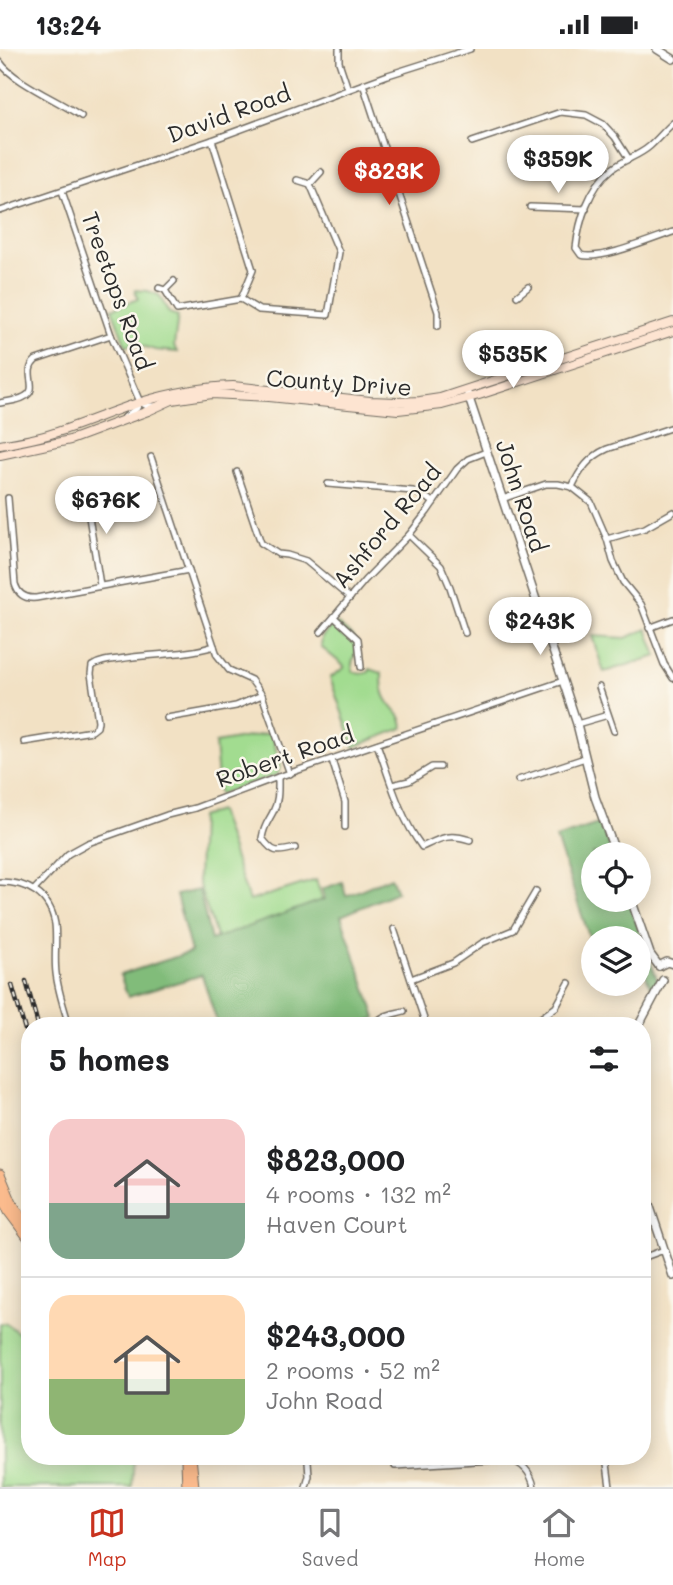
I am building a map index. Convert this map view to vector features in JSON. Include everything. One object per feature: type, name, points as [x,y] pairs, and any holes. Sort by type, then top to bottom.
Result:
[{"type":"main road","name":"County Drive","points":[[0,455],[69,440],[172,400],[212,394],[398,409],[442,405],[673,322]]},
{"type":"main road","name":"County Drive","points":[[0,445],[53,434],[140,402],[211,387],[397,403],[467,394],[673,331]]},
{"type":"main road","points":[[0,1174],[21,1217]]},
{"type":"main road","points":[[0,1193],[21,1229]]},
{"type":"main road","points":[[186,1465],[187,1487]]},
{"type":"main road","points":[[192,1465],[194,1487]]},
{"type":"street","points":[[339,49],[339,62],[348,89]]},
{"type":"street","name":"David Road","points":[[0,211],[470,49]]},
{"type":"street","points":[[657,49],[673,59]]},
{"type":"street","points":[[0,62],[3,68],[14,76],[81,116]]},
{"type":"street","points":[[363,84],[438,312],[438,326]]},
{"type":"street","points":[[472,142],[561,112],[586,115],[603,124],[629,159]]},
{"type":"street","points":[[673,123],[649,148],[613,169],[595,188],[581,219],[576,248],[581,255],[589,257],[673,232]]},
{"type":"street","points":[[212,140],[253,270],[241,299]]},
{"type":"street","points":[[310,184],[321,172]]},
{"type":"street","points":[[174,281],[162,289],[177,310],[241,299],[259,310],[328,315],[339,252],[310,184],[298,180]]},
{"type":"street","name":"Treetops Road","points":[[62,191],[111,335],[140,402],[147,406],[158,406]]},
{"type":"street","points":[[530,207],[586,209]]},
{"type":"street","points":[[517,296],[528,287]]},
{"type":"street","points":[[0,403],[29,394],[32,388],[29,369],[36,360],[111,335]]},
{"type":"street","name":"John Road","points":[[467,394],[563,681],[595,797],[612,842]]},
{"type":"street","name":"Treetops Road","points":[[121,421],[137,408],[140,402]]},
{"type":"street","points":[[572,487],[589,460],[597,454],[673,427]]},
{"type":"street","name":"Ashford Road","points":[[321,632],[409,535],[450,477],[468,459],[486,452]]},
{"type":"street","points":[[151,457],[214,646],[222,663],[229,670],[251,680],[262,695],[290,774]]},
{"type":"street","points":[[237,471],[261,543],[278,554],[306,561],[350,598]]},
{"type":"street","points":[[328,484],[405,490],[418,493],[434,502]]},
{"type":"street","points":[[502,499],[546,484],[558,484],[572,487],[591,502],[613,561],[623,582],[641,604],[664,664],[673,678]]},
{"type":"street","points":[[85,492],[100,585]]},
{"type":"street","points":[[8,498],[15,584],[20,594],[28,598],[189,570]]},
{"type":"street","points":[[607,539],[645,528],[673,512]]},
{"type":"street","points":[[409,535],[441,566],[465,633]]},
{"type":"street","points":[[334,617],[358,639],[361,667]]},
{"type":"street","points":[[649,628],[673,619]]},
{"type":"street","points":[[24,743],[92,731],[97,727],[91,674],[92,666],[98,662],[139,655],[199,651],[214,646]]},
{"type":"street","name":"Robert Road","points":[[34,890],[60,861],[76,848],[563,681]]},
{"type":"street","points":[[599,687],[614,731]]},
{"type":"street","points":[[167,718],[236,706],[262,695]]},
{"type":"street","points":[[576,723],[608,715]]},
{"type":"street","points":[[377,744],[396,802],[422,847],[446,837],[456,836],[470,840]]},
{"type":"street","points":[[518,780],[585,758]]},
{"type":"street","points":[[332,760],[345,802],[345,827]]},
{"type":"street","points":[[392,785],[409,781],[432,767],[440,767]]},
{"type":"street","points":[[278,777],[278,795],[274,810],[264,824],[262,838],[270,849],[280,852],[295,849]]},
{"type":"street","points":[[0,882],[18,883],[34,890],[45,900],[53,916],[56,976],[67,1017]]},
{"type":"street","points":[[411,979],[453,963],[482,943],[513,930],[536,891]]},
{"type":"street","points":[[635,912],[650,954],[659,966],[659,976],[667,980],[644,1017]]},
{"type":"street","points":[[394,929],[423,1017]]},
{"type":"street","points":[[659,966],[667,962],[673,964]]},
{"type":"street","points":[[542,1017],[556,1007],[569,983]]},
{"type":"street","points":[[385,1017],[404,1011]]},
{"type":"street","points":[[651,1211],[673,1276]]},
{"type":"street","points":[[651,1255],[664,1250]]},
{"type":"street","points":[[306,1487],[308,1465]]},
{"type":"street","points":[[395,1466],[411,1465]]},
{"type":"street","points":[[522,1465],[531,1477],[534,1487]]},
{"type":"street","points":[[607,1465],[610,1487]]},
{"type":"green space","points":[[135,290],[159,295],[169,313],[178,316],[174,346],[177,352],[155,350],[133,343],[126,346],[112,309],[138,299]]},
{"type":"green space","points":[[338,624],[352,636],[357,646],[353,671],[362,674],[370,669],[382,673],[385,696],[403,724],[403,728],[354,747],[330,678],[344,666],[321,647],[322,637],[332,625]]},
{"type":"green space","points":[[647,629],[657,656],[604,672],[592,636],[626,638]]},
{"type":"green space","points":[[271,733],[281,766],[277,775],[219,794],[215,743]]},
{"type":"green space","points":[[219,811],[249,901],[316,880],[324,904],[217,939],[198,882],[200,817]]},
{"type":"green space","points":[[601,823],[608,842],[581,842],[581,912],[632,912],[638,926],[586,926],[556,838]]},
{"type":"green space","points":[[391,877],[397,892],[341,916],[376,1017],[215,1017],[202,975],[128,997],[120,975],[191,952],[176,895],[199,890],[211,940],[325,899],[322,889],[342,882],[346,896]]},
{"type":"green space","points":[[651,963],[658,982],[651,988]]},
{"type":"green space","points":[[0,1323],[7,1324],[21,1335],[21,1465],[133,1465],[132,1487],[0,1487]]},
{"type":"railway","points":[[26,981],[36,1017]]},
{"type":"railway","points":[[12,985],[21,1017]]}]
